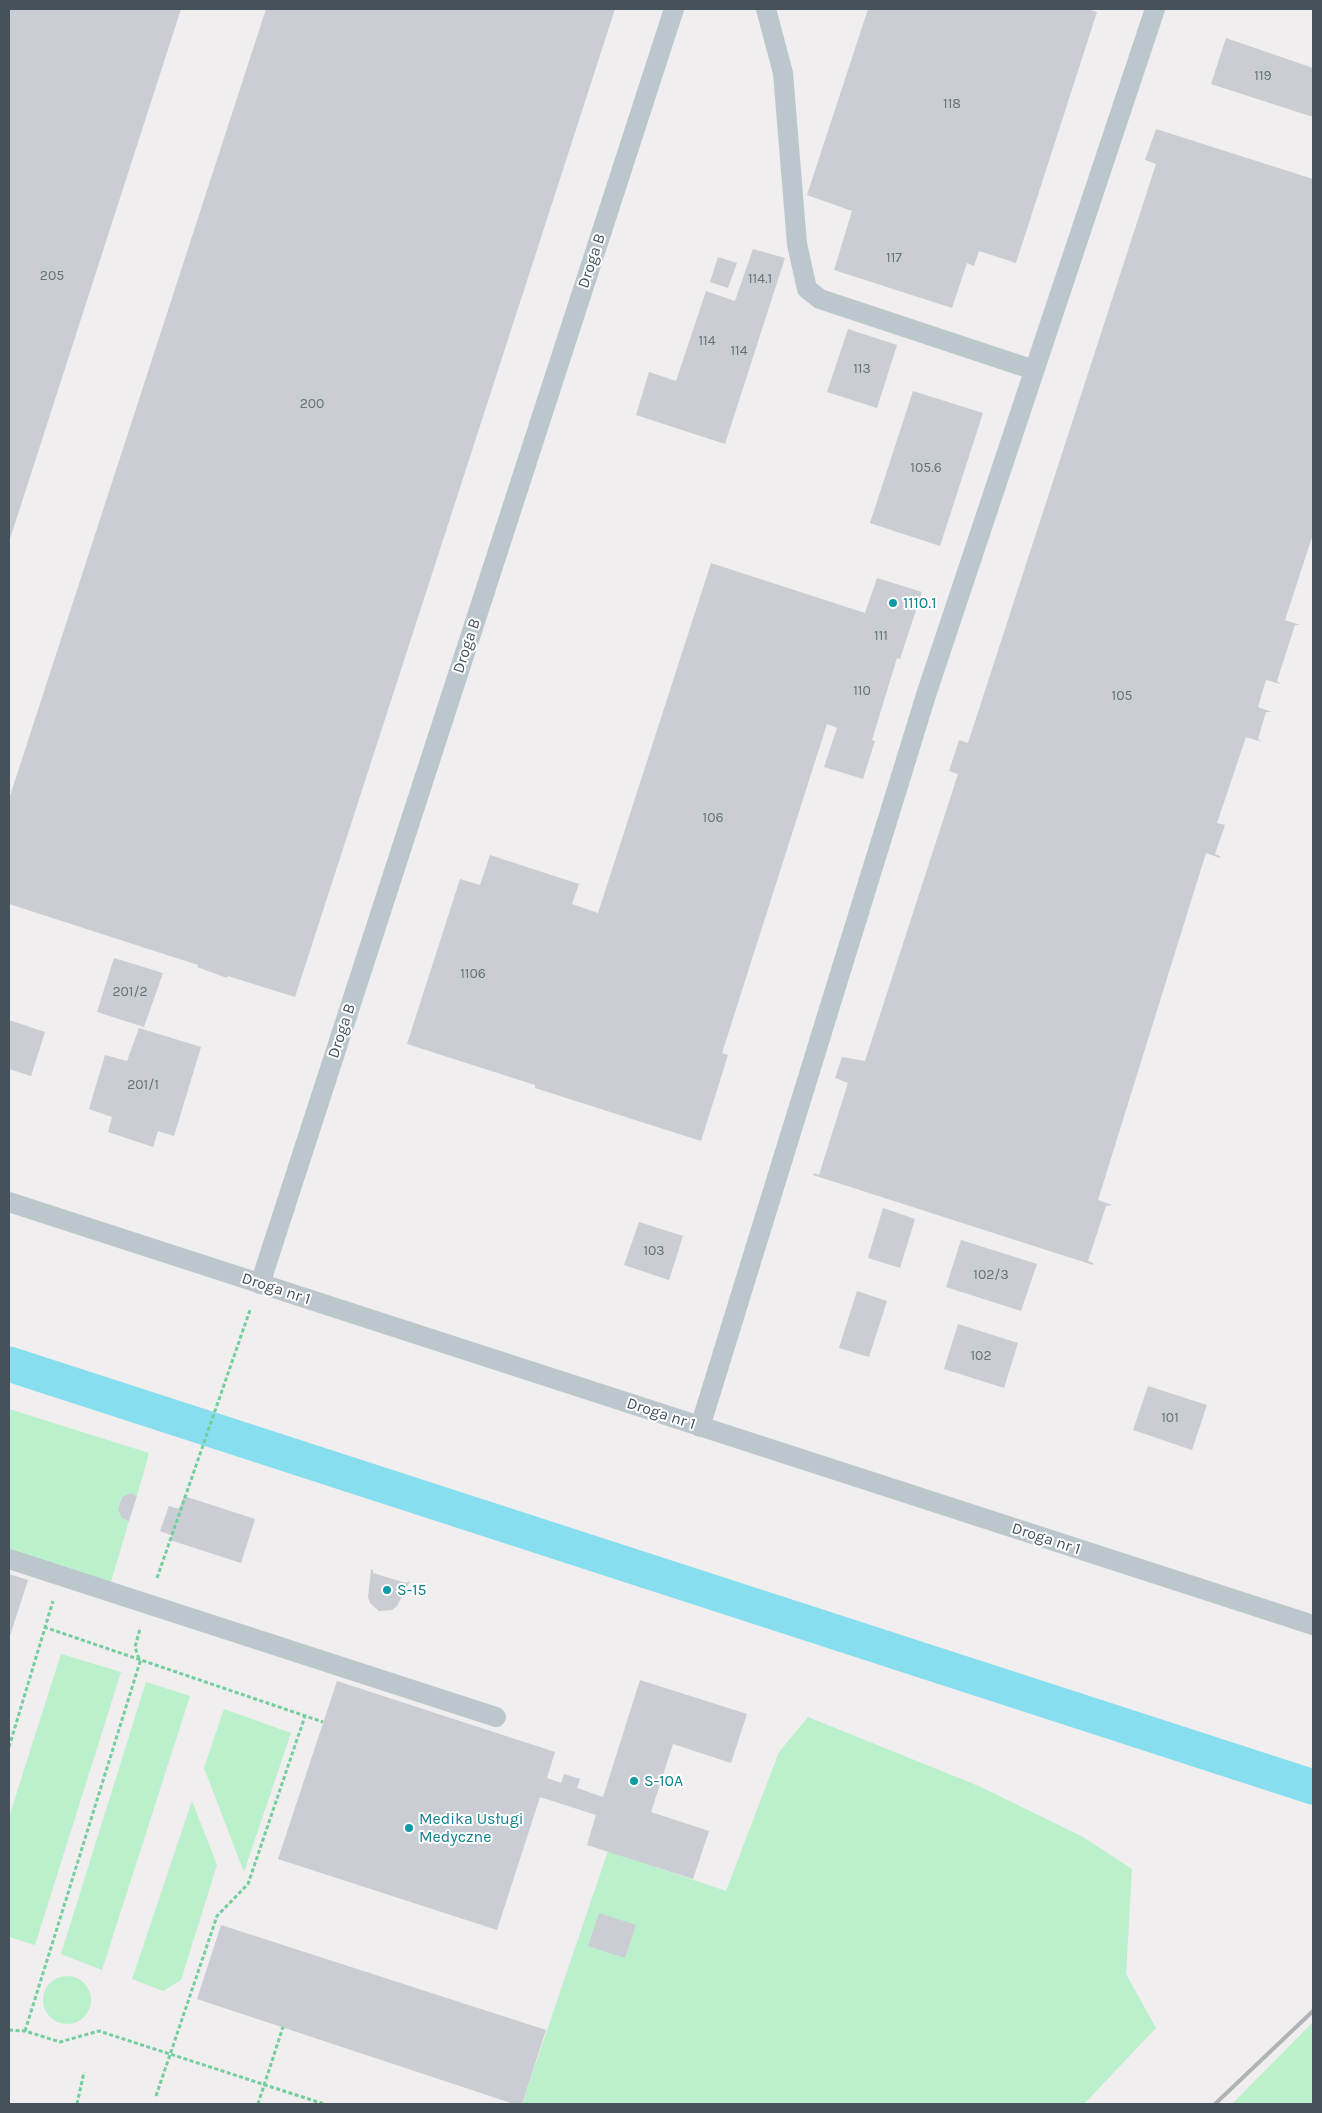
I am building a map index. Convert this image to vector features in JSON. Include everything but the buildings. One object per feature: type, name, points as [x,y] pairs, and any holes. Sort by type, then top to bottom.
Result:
[{"type":"lane","name":"Droga B","points":[[260,1284],[674,9]]},
{"type":"lane","points":[[766,9],[783,72],[796,244],[808,289],[820,299],[1034,370]]},
{"type":"lane","points":[[700,1427],[927,692],[1155,9]]},
{"type":"lane","name":"Droga nr 1","points":[[9,1202],[1313,1625]]},
{"type":"lane","points":[[9,1559],[496,1717]]},
{"type":"path","points":[[25,2032],[140,1662],[135,1647],[148,1604],[223,1384],[260,1284]]},
{"type":"path","points":[[9,1747],[44,1627],[61,1577]]},
{"type":"path","points":[[44,1627],[140,1662],[323,1722]]},
{"type":"path","points":[[156,2096],[217,1916],[248,1884],[305,1716]]},
{"type":"path","points":[[258,2104],[283,2027]]},
{"type":"path","points":[[9,2030],[25,2032],[60,2042],[99,2031],[324,2104]]},
{"type":"path","points":[[77,2104],[84,2072]]},
{"type":"green space","points":[[9,1409],[149,1453],[137,1496],[130,1493],[122,1497],[118,1510],[122,1518],[129,1521],[108,1592],[9,1559]]},
{"type":"green space","points":[[61,1654],[121,1672],[35,1945],[9,1937],[9,1817]]},
{"type":"green space","points":[[146,1682],[190,1696],[102,1970],[61,1954]]},
{"type":"green space","points":[[224,1709],[291,1733],[244,1872],[204,1768]]},
{"type":"green space","points":[[808,1717],[981,1787],[1083,1837],[1132,1869],[1126,1974],[1156,2028],[1084,2104],[522,2104],[608,1851],[726,1891],[779,1752]]},
{"type":"green space","points":[[192,1801],[217,1865],[181,1980],[163,1991],[132,1979]]},
{"type":"green space","points":[[67,1976],[76,1978],[84,1983],[89,1991],[91,2000],[89,2009],[84,2017],[76,2022],[67,2024],[58,2022],[50,2017],[45,2009],[43,2000],[45,1991],[50,1983],[58,1978]]},
{"type":"green space","points":[[1313,2022],[1313,2104],[1232,2104]]},
{"type":"waterway","points":[[9,1364],[1313,1787]]},
{"type":"railway","points":[[1215,2104],[1313,2011]]},
{"type":"place","name":"1110.1","points":[[893,603]]},
{"type":"place","name":"S-15","points":[[387,1590]]},
{"type":"place","name":"S-10A","points":[[634,1781]]},
{"type":"place","name":"Medika Usługi Medyczne","points":[[409,1828]]}]
